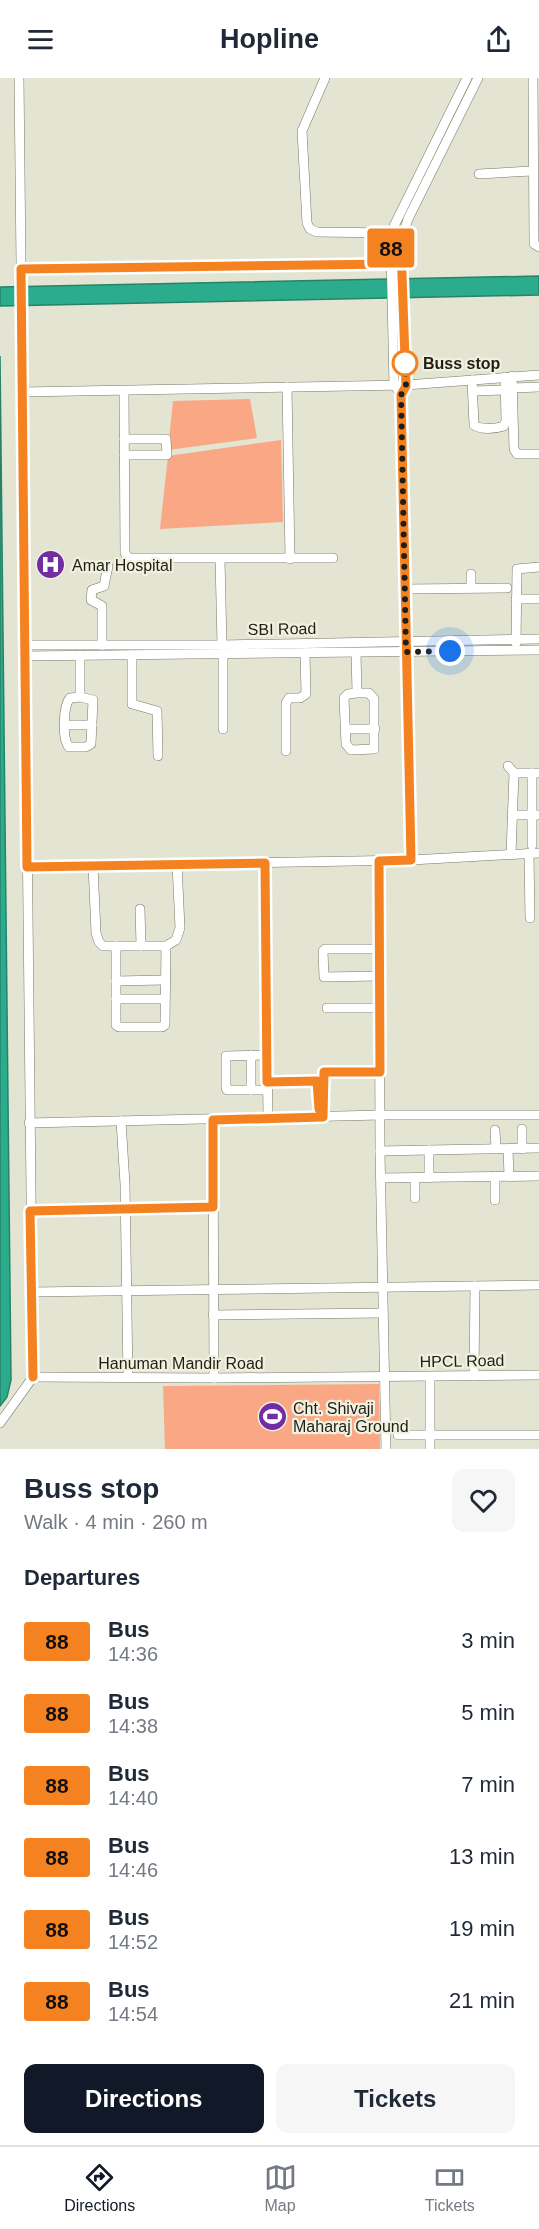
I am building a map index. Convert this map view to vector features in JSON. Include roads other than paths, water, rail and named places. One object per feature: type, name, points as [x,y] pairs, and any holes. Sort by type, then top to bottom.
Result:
[{"type":"street","points":[[0,1422],[33,1377],[19,78]]},
{"type":"street","points":[[325,78],[302,130],[307,223],[317,232],[392,233]]},
{"type":"street","points":[[401,395],[394,385],[392,233],[399,214],[467,78]]},
{"type":"street","points":[[411,860],[401,395],[406,386],[401,247],[408,219],[478,78]]},
{"type":"street","points":[[533,78],[536,149],[532,171],[534,244],[539,247]]},
{"type":"street","points":[[479,174],[532,171]]},
{"type":"street","points":[[391,246],[401,247]]},
{"type":"street","points":[[21,272],[391,267]]},
{"type":"street","points":[[22,392],[406,386],[539,375]]},
{"type":"street","points":[[472,380],[474,425],[478,428],[499,428],[504,426],[506,421],[509,376]]},
{"type":"street","points":[[287,387],[290,559]]},
{"type":"street","points":[[473,391],[539,387]]},
{"type":"street","points":[[509,389],[515,452],[539,454]]},
{"type":"street","points":[[124,391],[125,553],[128,558],[333,558]]},
{"type":"street","points":[[124,439],[166,439],[167,455],[124,455]]},
{"type":"street","points":[[136,439],[136,455]]},
{"type":"street","points":[[219,559],[223,649],[223,729]]},
{"type":"street","points":[[102,645],[102,606],[91,600],[90,592],[104,586],[108,566]]},
{"type":"street","points":[[516,651],[517,569],[519,567],[539,567]]},
{"type":"street","points":[[471,574],[471,588]]},
{"type":"street","points":[[405,589],[507,588]]},
{"type":"street","points":[[516,599],[539,599]]},
{"type":"street","name":"SBI Road","points":[[25,656],[132,655],[406,641],[539,639]]},
{"type":"street","name":"SBI Road","points":[[25,645],[102,645],[305,653],[539,650]]},
{"type":"street","points":[[356,652],[357,693]]},
{"type":"street","points":[[286,751],[286,704],[289,698],[300,698],[306,694],[305,653]]},
{"type":"street","points":[[80,655],[80,697]]},
{"type":"street","points":[[132,655],[132,704],[157,711],[158,756]]},
{"type":"street","points":[[357,693],[372,695],[376,747],[371,750],[348,748],[344,698],[348,694],[357,693]]},
{"type":"street","points":[[80,697],[93,700],[90,746],[69,747],[65,741],[66,725],[67,700],[80,697]]},
{"type":"street","points":[[66,725],[92,725]]},
{"type":"street","points":[[346,729],[375,729]]},
{"type":"street","points":[[511,854],[511,770],[536,773],[530,918]]},
{"type":"street","points":[[512,815],[536,815]]},
{"type":"street","points":[[27,867],[411,860],[511,854],[533,850]]},
{"type":"street","points":[[379,861],[380,1151],[386,1449]]},
{"type":"street","points":[[265,863],[268,1118]]},
{"type":"street","points":[[93,865],[96,933],[99,942],[103,946],[166,946],[176,940],[180,928],[177,864]]},
{"type":"street","points":[[140,909],[141,946]]},
{"type":"street","points":[[116,946],[116,1025],[119,1028],[162,1027],[165,1025],[166,946]]},
{"type":"street","points":[[379,949],[325,949],[322,951],[322,975],[379,976]]},
{"type":"street","points":[[116,981],[165,980]]},
{"type":"street","points":[[116,999],[165,999]]},
{"type":"street","points":[[327,1008],[379,1008]]},
{"type":"street","points":[[251,1055],[251,1090]]},
{"type":"street","points":[[267,1055],[226,1056],[227,1090],[251,1090],[267,1086],[317,1081],[321,1117]]},
{"type":"street","points":[[321,1117],[324,1072],[380,1072]]},
{"type":"street","points":[[29,1123],[381,1115],[539,1115]]},
{"type":"street","points":[[213,1120],[214,1378]]},
{"type":"street","points":[[121,1121],[128,1378]]},
{"type":"street","points":[[522,1129],[522,1149]]},
{"type":"street","points":[[495,1130],[496,1149]]},
{"type":"street","points":[[380,1151],[539,1148]]},
{"type":"street","points":[[508,1149],[509,1176]]},
{"type":"street","points":[[429,1150],[429,1178]]},
{"type":"street","points":[[495,1176],[495,1200]]},
{"type":"street","points":[[381,1178],[539,1176]]},
{"type":"street","points":[[415,1178],[415,1198]]},
{"type":"street","points":[[30,1211],[213,1207]]},
{"type":"street","points":[[31,1292],[539,1285]]},
{"type":"street","points":[[474,1376],[475,1286]]},
{"type":"street","points":[[213,1315],[383,1313]]},
{"type":"street","name":"HPCL Road","points":[[384,1377],[539,1376]]},
{"type":"street","name":"Hanuman Mandir Road","points":[[33,1377],[384,1377]]},
{"type":"street","points":[[430,1377],[430,1449]]},
{"type":"street","points":[[398,1435],[539,1435]]},
{"type":"place","name":"Buss stop","points":[[405,363]]},
{"type":"place","name":"Amar Hospital","points":[[51,565]]},
{"type":"place","name":"Cht. Shivaji Maharaj Ground","points":[[272,1417]]}]
